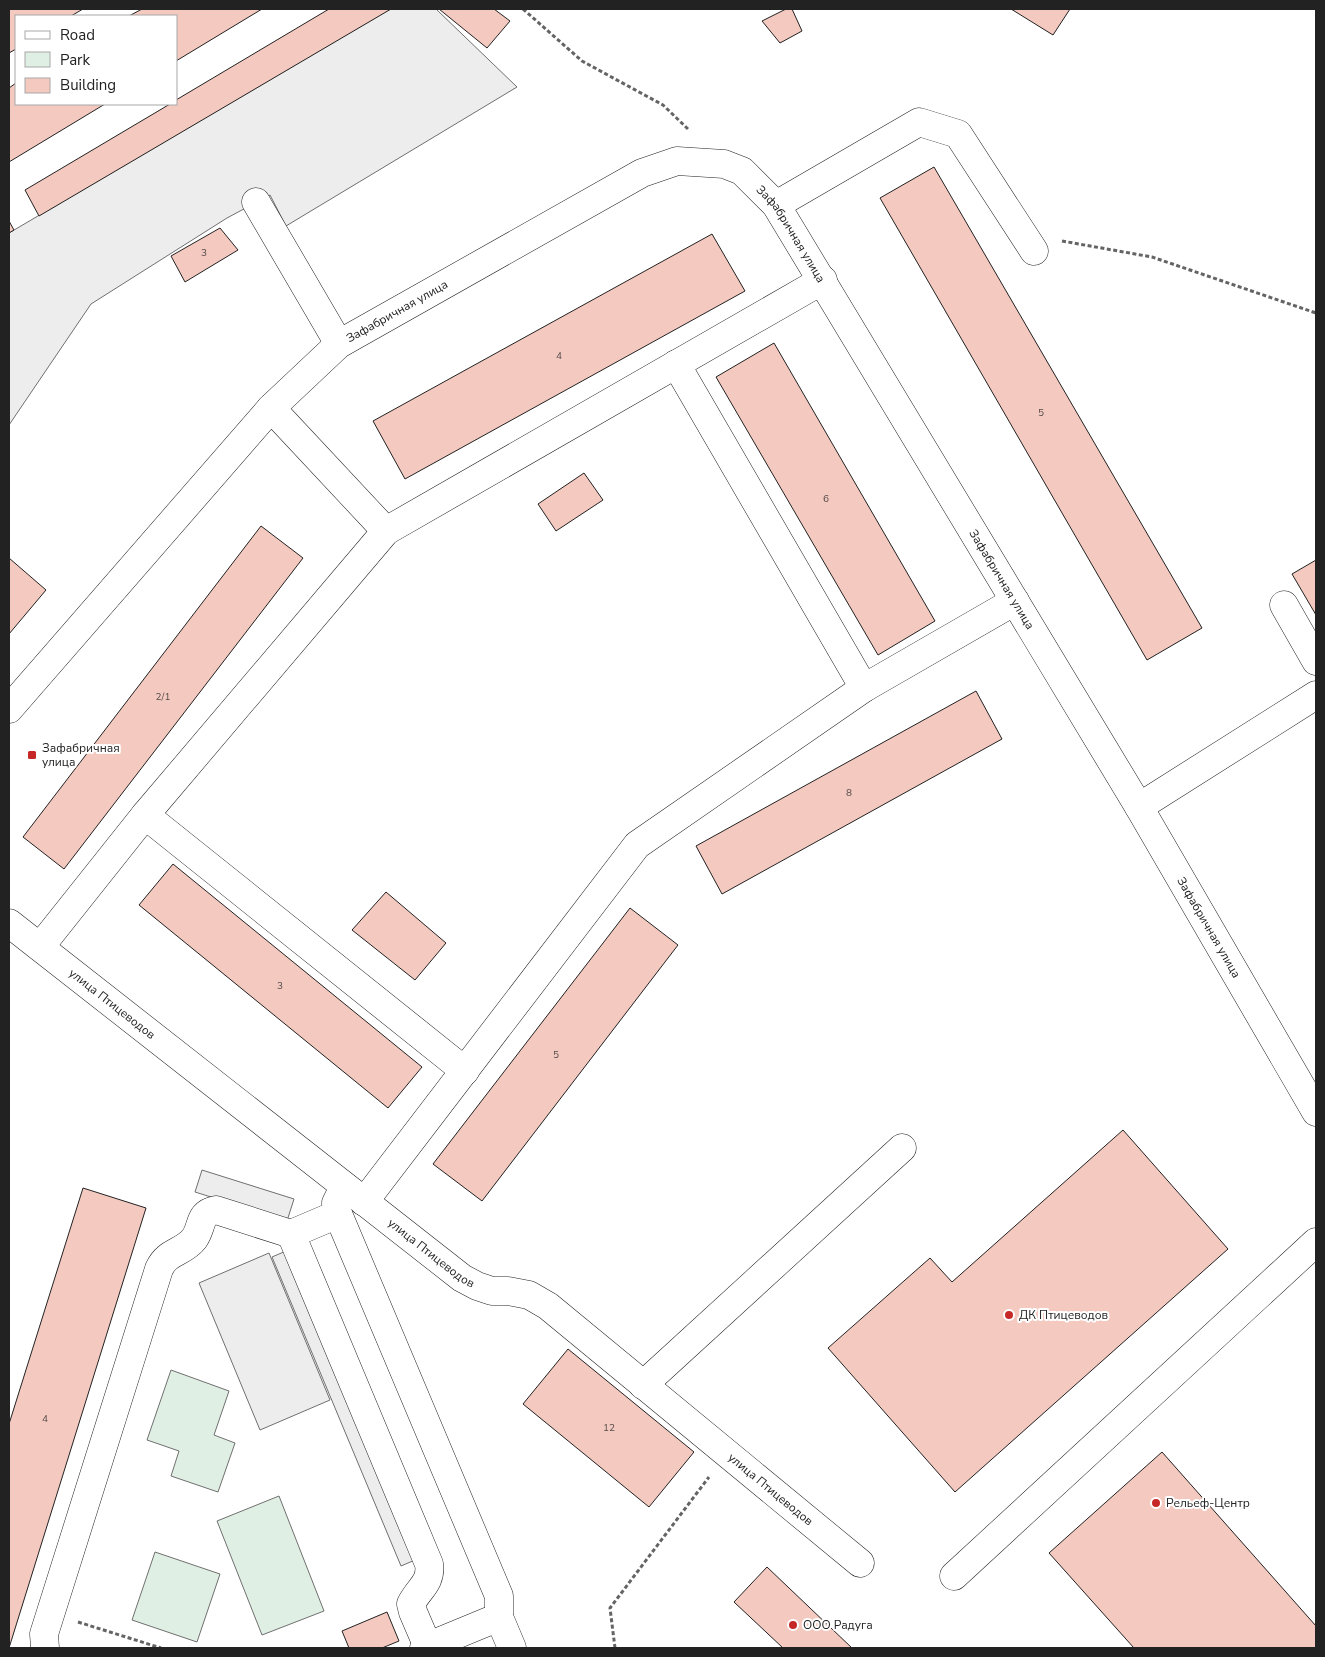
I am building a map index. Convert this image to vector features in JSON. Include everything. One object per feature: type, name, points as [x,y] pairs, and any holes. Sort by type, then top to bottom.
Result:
[{"type":"street","points":[[776,205],[919,122],[958,134],[1028,242]]},
{"type":"street","name":"Зафабричная улица","points":[[9,709],[271,408],[339,344],[642,172],[677,161],[724,164],[742,171],[776,205],[823,280],[1139,807],[1316,1112]]},
{"type":"street","points":[[256,202],[339,344]]},
{"type":"street","points":[[40,947],[145,816],[386,531],[823,280]]},
{"type":"street","points":[[676,364],[864,688]]},
{"type":"street","points":[[271,408],[386,531]]},
{"type":"street","points":[[512,1648],[499,1617],[499,1596],[338,1214],[336,1203],[355,1194],[465,1071],[637,845],[864,688],[1015,601]]},
{"type":"street","points":[[1284,605],[1316,661]]},
{"type":"street","points":[[1139,807],[1316,695]]},
{"type":"street","points":[[145,816],[465,1071]]},
{"type":"street","name":"улица Птицеводов","points":[[9,923],[462,1278],[492,1291],[508,1291],[529,1295],[548,1306],[860,1563]]},
{"type":"street","points":[[643,1385],[902,1148]]},
{"type":"street","points":[[45,1648],[44,1634],[163,1261],[194,1240],[208,1211],[216,1210],[291,1234],[338,1214]]},
{"type":"street","points":[[291,1234],[429,1564],[430,1573],[428,1580],[411,1604],[426,1648],[499,1617]]},
{"type":"street","points":[[954,1576],[1316,1242]]},
{"type":"path","points":[[523,9],[582,61],[663,105],[690,131]]},
{"type":"path","points":[[1028,242],[1152,257],[1316,312]]},
{"type":"path","points":[[615,1648],[610,1608],[727,1454]]},
{"type":"path","points":[[51,1614],[161,1648]]},
{"type":"green space","points":[[171,1370],[229,1391],[214,1435],[235,1443],[218,1492],[171,1476],[179,1451],[147,1440]]},
{"type":"green space","points":[[279,1496],[324,1611],[262,1635],[217,1521]]},
{"type":"green space","points":[[155,1552],[220,1574],[197,1642],[132,1620]]},
{"type":"shaded area","points":[[390,9],[436,9],[517,87],[286,226],[270,195],[227,218],[91,304],[9,425],[9,233]]},
{"type":"shaded area","points":[[202,1170],[294,1199],[287,1221],[195,1192]]},
{"type":"shaded area","points":[[293,1248],[422,1557],[401,1566],[272,1257]]},
{"type":"shaded area","points":[[269,1253],[330,1400],[260,1430],[199,1283]]},
{"type":"building","points":[[9,9],[83,9],[73,15],[15,15],[15,50],[9,53]]},
{"type":"building","points":[[142,9],[262,9],[178,60],[178,15],[131,15]]},
{"type":"building","points":[[329,9],[391,9],[39,216],[25,190],[168,105],[178,105],[178,99]]},
{"type":"building","points":[[439,9],[494,9],[510,21],[487,48]]},
{"type":"building","points":[[786,9],[792,9],[802,31],[780,43],[762,21]]},
{"type":"building","points":[[1011,9],[1070,9],[1053,35]]},
{"type":"building","points":[[15,84],[15,105],[103,105],[9,162],[9,88]]},
{"type":"building","points":[[934,167],[1202,628],[1147,660],[880,198]]},
{"type":"building","points":[[9,221],[14,230],[9,233]]},
{"type":"building","points":[[220,228],[238,250],[185,282],[171,256]]},
{"type":"building","points":[[712,234],[745,291],[405,479],[373,421]]},
{"type":"building","points":[[774,343],[935,621],[878,655],[716,377]]},
{"type":"building","points":[[584,473],[603,500],[556,531],[538,504]]},
{"type":"building","points":[[261,526],[303,558],[64,869],[23,837]]},
{"type":"building","points":[[9,558],[46,590],[9,634]]},
{"type":"building","points":[[1316,560],[1316,615],[1292,574]]},
{"type":"building","points":[[976,691],[1002,739],[722,894],[696,846]]},
{"type":"building","points":[[173,864],[422,1067],[388,1108],[139,905]]},
{"type":"building","points":[[386,892],[446,943],[415,980],[352,930]]},
{"type":"building","points":[[630,908],[678,945],[482,1201],[433,1164]]},
{"type":"building","name":"ДК Птицеводов","points":[[1123,1130],[1228,1249],[955,1492],[828,1348],[930,1258],[952,1282]]},
{"type":"building","points":[[83,1188],[146,1208],[9,1648],[9,1424]]},
{"type":"building","points":[[568,1349],[694,1452],[649,1507],[523,1404]]},
{"type":"building","name":"Рельеф-Центр","points":[[1162,1452],[1316,1626],[1316,1648],[1134,1648],[1049,1553]]},
{"type":"building","name":"ООО Радуга","points":[[767,1567],[852,1648],[783,1648],[734,1602]]},
{"type":"building","points":[[387,1612],[399,1641],[382,1648],[349,1648],[342,1631]]},
{"type":"place","name":"Зафабричная улица","points":[[32,755]]},
{"type":"place","name":"ДК Птицеводов","points":[[1009,1315]]},
{"type":"place","name":"Рельеф-Центр","points":[[1156,1503]]},
{"type":"place","name":"ООО Радуга","points":[[793,1625]]}]
